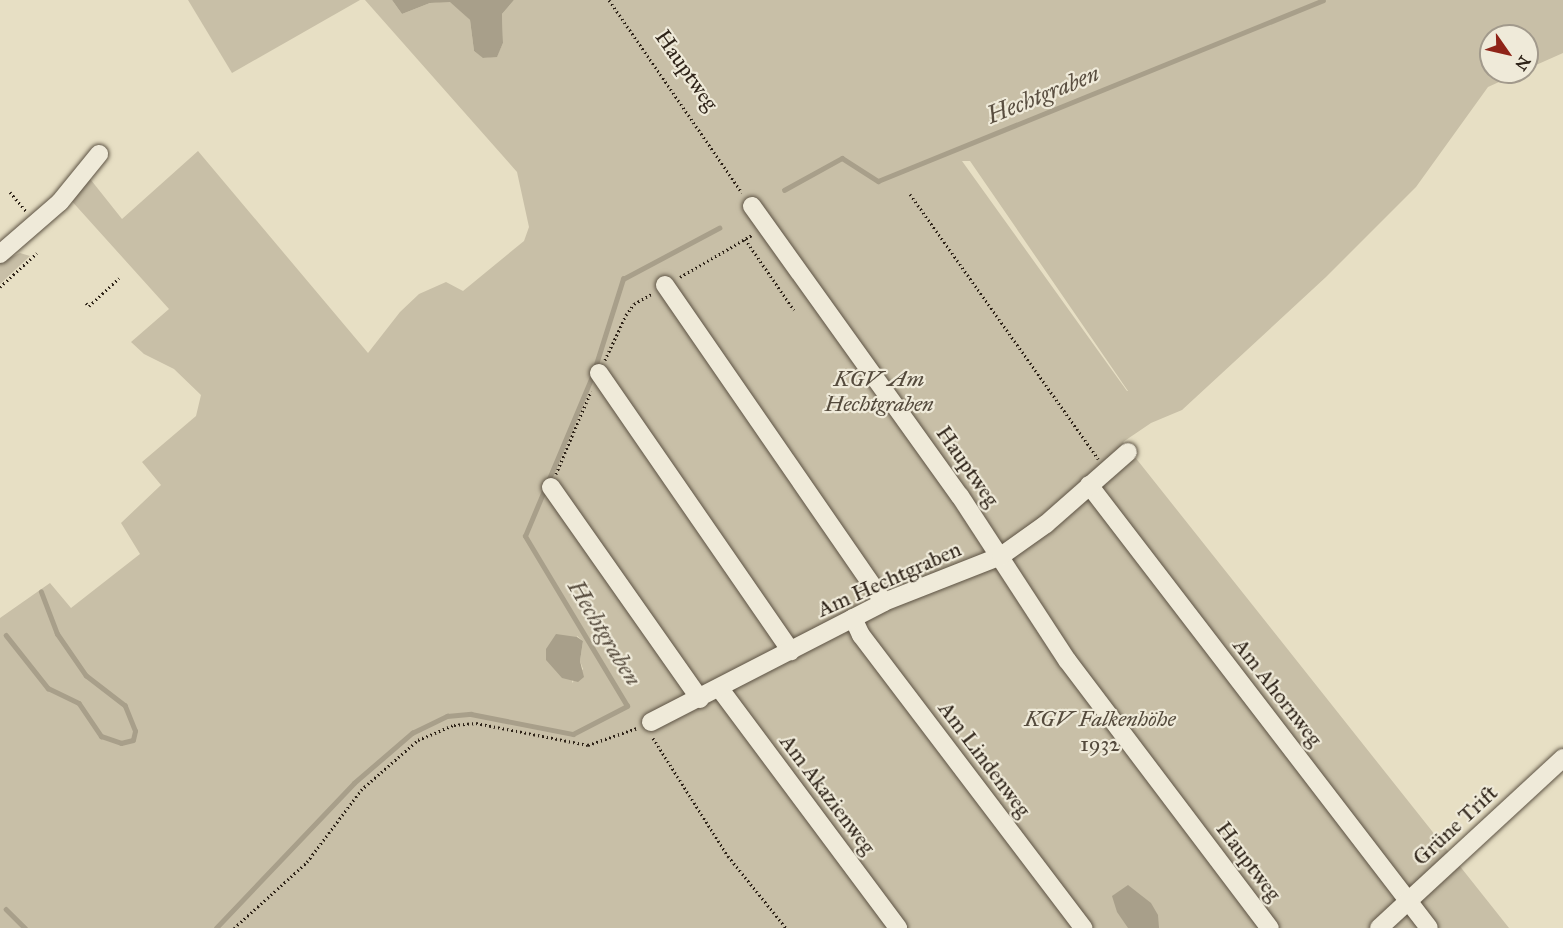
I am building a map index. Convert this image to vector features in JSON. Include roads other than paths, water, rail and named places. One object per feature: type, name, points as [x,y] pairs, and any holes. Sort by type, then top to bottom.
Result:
[{"type":"lane","points":[[0,254],[60,202],[99,154]]},
{"type":"lane","name":"Hauptweg","points":[[752,206],[1001,556],[1067,660],[1270,928]]},
{"type":"lane","points":[[665,285],[884,602]]},
{"type":"lane","points":[[599,373],[791,651]]},
{"type":"lane","name":"Am Hechtgraben","points":[[648,724],[884,602],[1001,556],[1044,525],[1128,452]]},
{"type":"lane","name":"Am Ahornweg","points":[[1089,485],[1429,928]]},
{"type":"lane","points":[[551,487],[700,699]]},
{"type":"lane","name":"Am Lindenweg","points":[[853,618],[861,635],[1083,928]]},
{"type":"lane","name":"Am Akazienweg","points":[[720,688],[898,928]]},
{"type":"lane","name":"Grüne Trift","points":[[1379,928],[1563,758]]},
{"type":"waterway","name":"Hechtgraben","points":[[784,190],[842,158],[878,181],[1323,0]]},
{"type":"waterway","name":"Hechtgraben","points":[[216,928],[354,783],[412,733],[447,716],[471,714],[573,734],[627,706],[525,536],[593,374],[623,279],[719,228]]},
{"type":"waterway","points":[[6,635],[48,688],[79,703],[101,736],[121,743],[133,740],[135,731],[125,706],[86,676],[57,634],[41,592]]},
{"type":"waterway","name":"Hechtgraben","points":[[6,909],[25,928]]},
{"type":"park label","name":"KGV Am Hechtgraben","points":[[879,390]]},
{"type":"park label","name":"KGV Falkenhöhe 1932","points":[[1100,730]]}]
